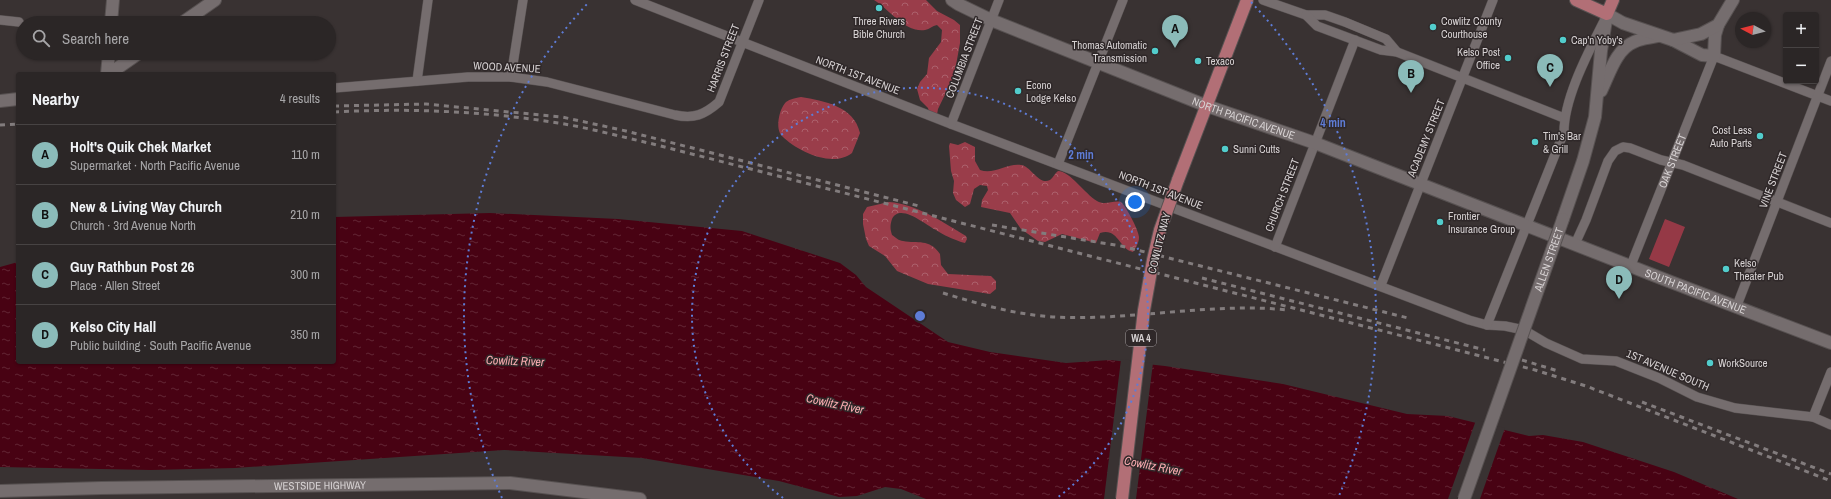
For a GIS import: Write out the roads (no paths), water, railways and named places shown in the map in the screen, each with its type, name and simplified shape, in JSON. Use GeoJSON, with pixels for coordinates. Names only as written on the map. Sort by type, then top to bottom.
{"type":"FeatureCollection","features":[{"type":"Feature","properties":{"kind":"main road"},"geometry":{"type":"LineString","coordinates":[[112,16],[113,0]]}},
{"type":"Feature","properties":{"kind":"main road"},"geometry":{"type":"LineString","coordinates":[[192,16],[215,0]]}},
{"type":"Feature","properties":{"kind":"main road","name":"NORTH PACIFIC AVENUE"},"geometry":{"type":"LineString","coordinates":[[952,0],[991,20],[1207,106],[1316,143],[1421,183],[1560,239]]}},
{"type":"Feature","properties":{"kind":"main road","name":"COWLITZ WAY"},"geometry":{"type":"LineString","coordinates":[[1122,499],[1144,310],[1152,260],[1160,230],[1178,180],[1247,0]]}},
{"type":"Feature","properties":{"kind":"main road"},"geometry":{"type":"LineString","coordinates":[[1576,0],[1623,23],[1673,40],[1702,55],[1714,56],[1715,35],[1718,25],[1725,15],[1732,0]]}},
{"type":"Feature","properties":{"kind":"main road","name":"ALLEN STREET"},"geometry":{"type":"LineString","coordinates":[[1464,499],[1590,139],[1598,97],[1601,51],[1607,14],[1613,0]]}},
{"type":"Feature","properties":{"kind":"main road"},"geometry":{"type":"LineString","coordinates":[[1673,40],[1700,34],[1718,25]]}},
{"type":"Feature","properties":{"kind":"main road"},"geometry":{"type":"LineString","coordinates":[[1598,97],[1618,56],[1626,47],[1634,42],[1660,36]]}},
{"type":"Feature","properties":{"kind":"main road"},"geometry":{"type":"LineString","coordinates":[[108,72],[109,60]]}},
{"type":"Feature","properties":{"kind":"main road"},"geometry":{"type":"LineString","coordinates":[[111,72],[129,60]]}},
{"type":"Feature","properties":{"kind":"main road"},"geometry":{"type":"LineString","coordinates":[[0,101],[16,99]]}},
{"type":"Feature","properties":{"kind":"main road","name":"SOUTH PACIFIC AVENUE"},"geometry":{"type":"LineString","coordinates":[[1560,239],[1631,265],[1736,308],[1831,342]]}},
{"type":"Feature","properties":{"kind":"main road","name":"WESTSIDE HIGHWAY"},"geometry":{"type":"LineString","coordinates":[[0,491],[101,488],[510,483],[640,499]]}},
{"type":"Feature","properties":{"kind":"street"},"geometry":{"type":"LineString","coordinates":[[417,81],[428,0]]}},
{"type":"Feature","properties":{"kind":"street"},"geometry":{"type":"LineString","coordinates":[[511,77],[523,0]]}},
{"type":"Feature","properties":{"kind":"street","name":"NORTH 1ST AVENUE"},"geometry":{"type":"LineString","coordinates":[[635,0],[741,43],[951,124],[1275,247],[1380,285],[1469,320],[1487,325],[1505,326],[1524,330]]}},
{"type":"Feature","properties":{"kind":"street","name":"HARRIS STREET"},"geometry":{"type":"LineString","coordinates":[[675,115],[687,118],[699,116],[709,111],[719,102],[759,0]]}},
{"type":"Feature","properties":{"kind":"street","name":"COLUMBIA STREET"},"geometry":{"type":"LineString","coordinates":[[951,124],[999,0]]}},
{"type":"Feature","properties":{"kind":"street"},"geometry":{"type":"LineString","coordinates":[[1058,164],[1122,0]]}},
{"type":"Feature","properties":{"kind":"street"},"geometry":{"type":"LineString","coordinates":[[1263,0],[1306,16],[1326,16],[1345,22],[1386,39],[1397,52]]}},
{"type":"Feature","properties":{"kind":"street","name":"ACADEMY STREET"},"geometry":{"type":"LineString","coordinates":[[1380,285],[1463,79],[1493,0]]}},
{"type":"Feature","properties":{"kind":"street","name":"ALLEN STREET"},"geometry":{"type":"LineString","coordinates":[[1487,325],[1564,132],[1564,118],[1587,56],[1607,14]]}},
{"type":"Feature","properties":{"kind":"street"},"geometry":{"type":"LineString","coordinates":[[1306,16],[1317,26],[1381,50],[1397,52],[1564,118]]}},
{"type":"Feature","properties":{"kind":"street"},"geometry":{"type":"LineString","coordinates":[[0,20],[16,22]]}},
{"type":"Feature","properties":{"kind":"street","name":"CHURCH STREET"},"geometry":{"type":"LineString","coordinates":[[1275,247],[1355,40]]}},
{"type":"Feature","properties":{"kind":"street"},"geometry":{"type":"LineString","coordinates":[[1714,56],[1831,101]]}},
{"type":"Feature","properties":{"kind":"street","name":"OAK STREET"},"geometry":{"type":"LineString","coordinates":[[1631,265],[1714,56]]}},
{"type":"Feature","properties":{"kind":"street","name":"VINE STREET"},"geometry":{"type":"LineString","coordinates":[[1736,308],[1831,61]]}},
{"type":"Feature","properties":{"kind":"street","name":"WOOD AVENUE"},"geometry":{"type":"LineString","coordinates":[[336,88],[468,77],[511,77],[547,82],[675,115]]}},
{"type":"Feature","properties":{"kind":"street"},"geometry":{"type":"LineString","coordinates":[[1575,244],[1586,220],[1608,161],[1612,154],[1619,148],[1630,148],[1671,162],[1831,223]]}},
{"type":"Feature","properties":{"kind":"street","name":"1ST AVENUE SOUTH"},"geometry":{"type":"LineString","coordinates":[[1524,330],[1546,343],[1582,359],[1616,361],[1659,378],[1697,397],[1735,408],[1812,418],[1831,425]]}},
{"type":"Feature","properties":{"kind":"street"},"geometry":{"type":"LineString","coordinates":[[1812,418],[1831,372]]}},
{"type":"Feature","properties":{"kind":"water","name":"Cowlitz River"},"geometry":{"type":"Polygon","coordinates":[[[490,213],[618,219],[742,231],[840,263],[856,275],[866,287],[948,342],[990,352],[1066,363],[1110,360],[1165,366],[1283,384],[1407,414],[1448,416],[1529,436],[1543,435],[1583,442],[1674,472],[1738,499],[926,499],[901,489],[885,487],[857,496],[839,497],[779,481],[642,458],[504,450],[235,468],[151,470],[0,467],[0,267],[16,263],[16,364],[336,364],[336,217],[490,213]]]}},
{"type":"Feature","properties":{"kind":"railway"},"geometry":{"type":"LineString","coordinates":[[336,106],[426,104],[562,117],[626,131],[919,206]]}},
{"type":"Feature","properties":{"kind":"railway"},"geometry":{"type":"LineString","coordinates":[[336,112],[390,110],[474,113],[570,125],[653,144],[1535,370],[1586,386],[1831,481]]}},
{"type":"Feature","properties":{"kind":"railway"},"geometry":{"type":"LineString","coordinates":[[0,125],[16,124]]}},
{"type":"Feature","properties":{"kind":"railway"},"geometry":{"type":"LineString","coordinates":[[992,225],[1121,246],[1408,318]]}},
{"type":"Feature","properties":{"kind":"railway"},"geometry":{"type":"LineString","coordinates":[[1202,278],[1485,350]]}},
{"type":"Feature","properties":{"kind":"railway"},"geometry":{"type":"LineString","coordinates":[[943,293],[984,305],[1026,314],[1055,317],[1084,318],[1230,308],[1288,310]]}},
{"type":"Feature","properties":{"kind":"railway"},"geometry":{"type":"LineString","coordinates":[[1522,360],[1558,371]]}},
{"type":"Feature","properties":{"kind":"railway"},"geometry":{"type":"LineString","coordinates":[[1642,402],[1831,474]]}},
{"type":"Feature","properties":{"kind":"place","name":"Three Rivers Bible Church"},"geometry":{"type":"Point","coordinates":[879,8]}},
{"type":"Feature","properties":{"kind":"place","name":"Cowlitz County Courthouse"},"geometry":{"type":"Point","coordinates":[1433,27]}},
{"type":"Feature","properties":{"kind":"place","name":"Cap'n Yoby's"},"geometry":{"type":"Point","coordinates":[1563,40]}},
{"type":"Feature","properties":{"kind":"place","name":"Holt's Quik Chek Market"},"geometry":{"type":"Point","coordinates":[1175,48]}},
{"type":"Feature","properties":{"kind":"place","name":"Thomas Automatic Transmission"},"geometry":{"type":"Point","coordinates":[1155,51]}},
{"type":"Feature","properties":{"kind":"place","name":"Kelso Post Office"},"geometry":{"type":"Point","coordinates":[1508,58]}},
{"type":"Feature","properties":{"kind":"place","name":"Texaco"},"geometry":{"type":"Point","coordinates":[1198,61]}},
{"type":"Feature","properties":{"kind":"place","name":"Guy Rathbun Post 26"},"geometry":{"type":"Point","coordinates":[1550,87]}},
{"type":"Feature","properties":{"kind":"place","name":"Econo Lodge Kelso"},"geometry":{"type":"Point","coordinates":[1018,91]}},
{"type":"Feature","properties":{"kind":"place","name":"New & Living Way Church"},"geometry":{"type":"Point","coordinates":[1411,93]}},
{"type":"Feature","properties":{"kind":"place","name":"Cost Less Auto Parts"},"geometry":{"type":"Point","coordinates":[1760,136]}},
{"type":"Feature","properties":{"kind":"place","name":"Tim's Bar & Grill"},"geometry":{"type":"Point","coordinates":[1535,142]}},
{"type":"Feature","properties":{"kind":"place","name":"Sunni Cutts"},"geometry":{"type":"Point","coordinates":[1225,149]}},
{"type":"Feature","properties":{"kind":"place","name":"Frontier Insurance Group"},"geometry":{"type":"Point","coordinates":[1440,222]}},
{"type":"Feature","properties":{"kind":"place","name":"Kelso Theater Pub"},"geometry":{"type":"Point","coordinates":[1726,269]}},
{"type":"Feature","properties":{"kind":"place","name":"Kelso City Hall"},"geometry":{"type":"Point","coordinates":[1619,299]}},
{"type":"Feature","properties":{"kind":"place","name":"WorkSource"},"geometry":{"type":"Point","coordinates":[1710,363]}}]}
